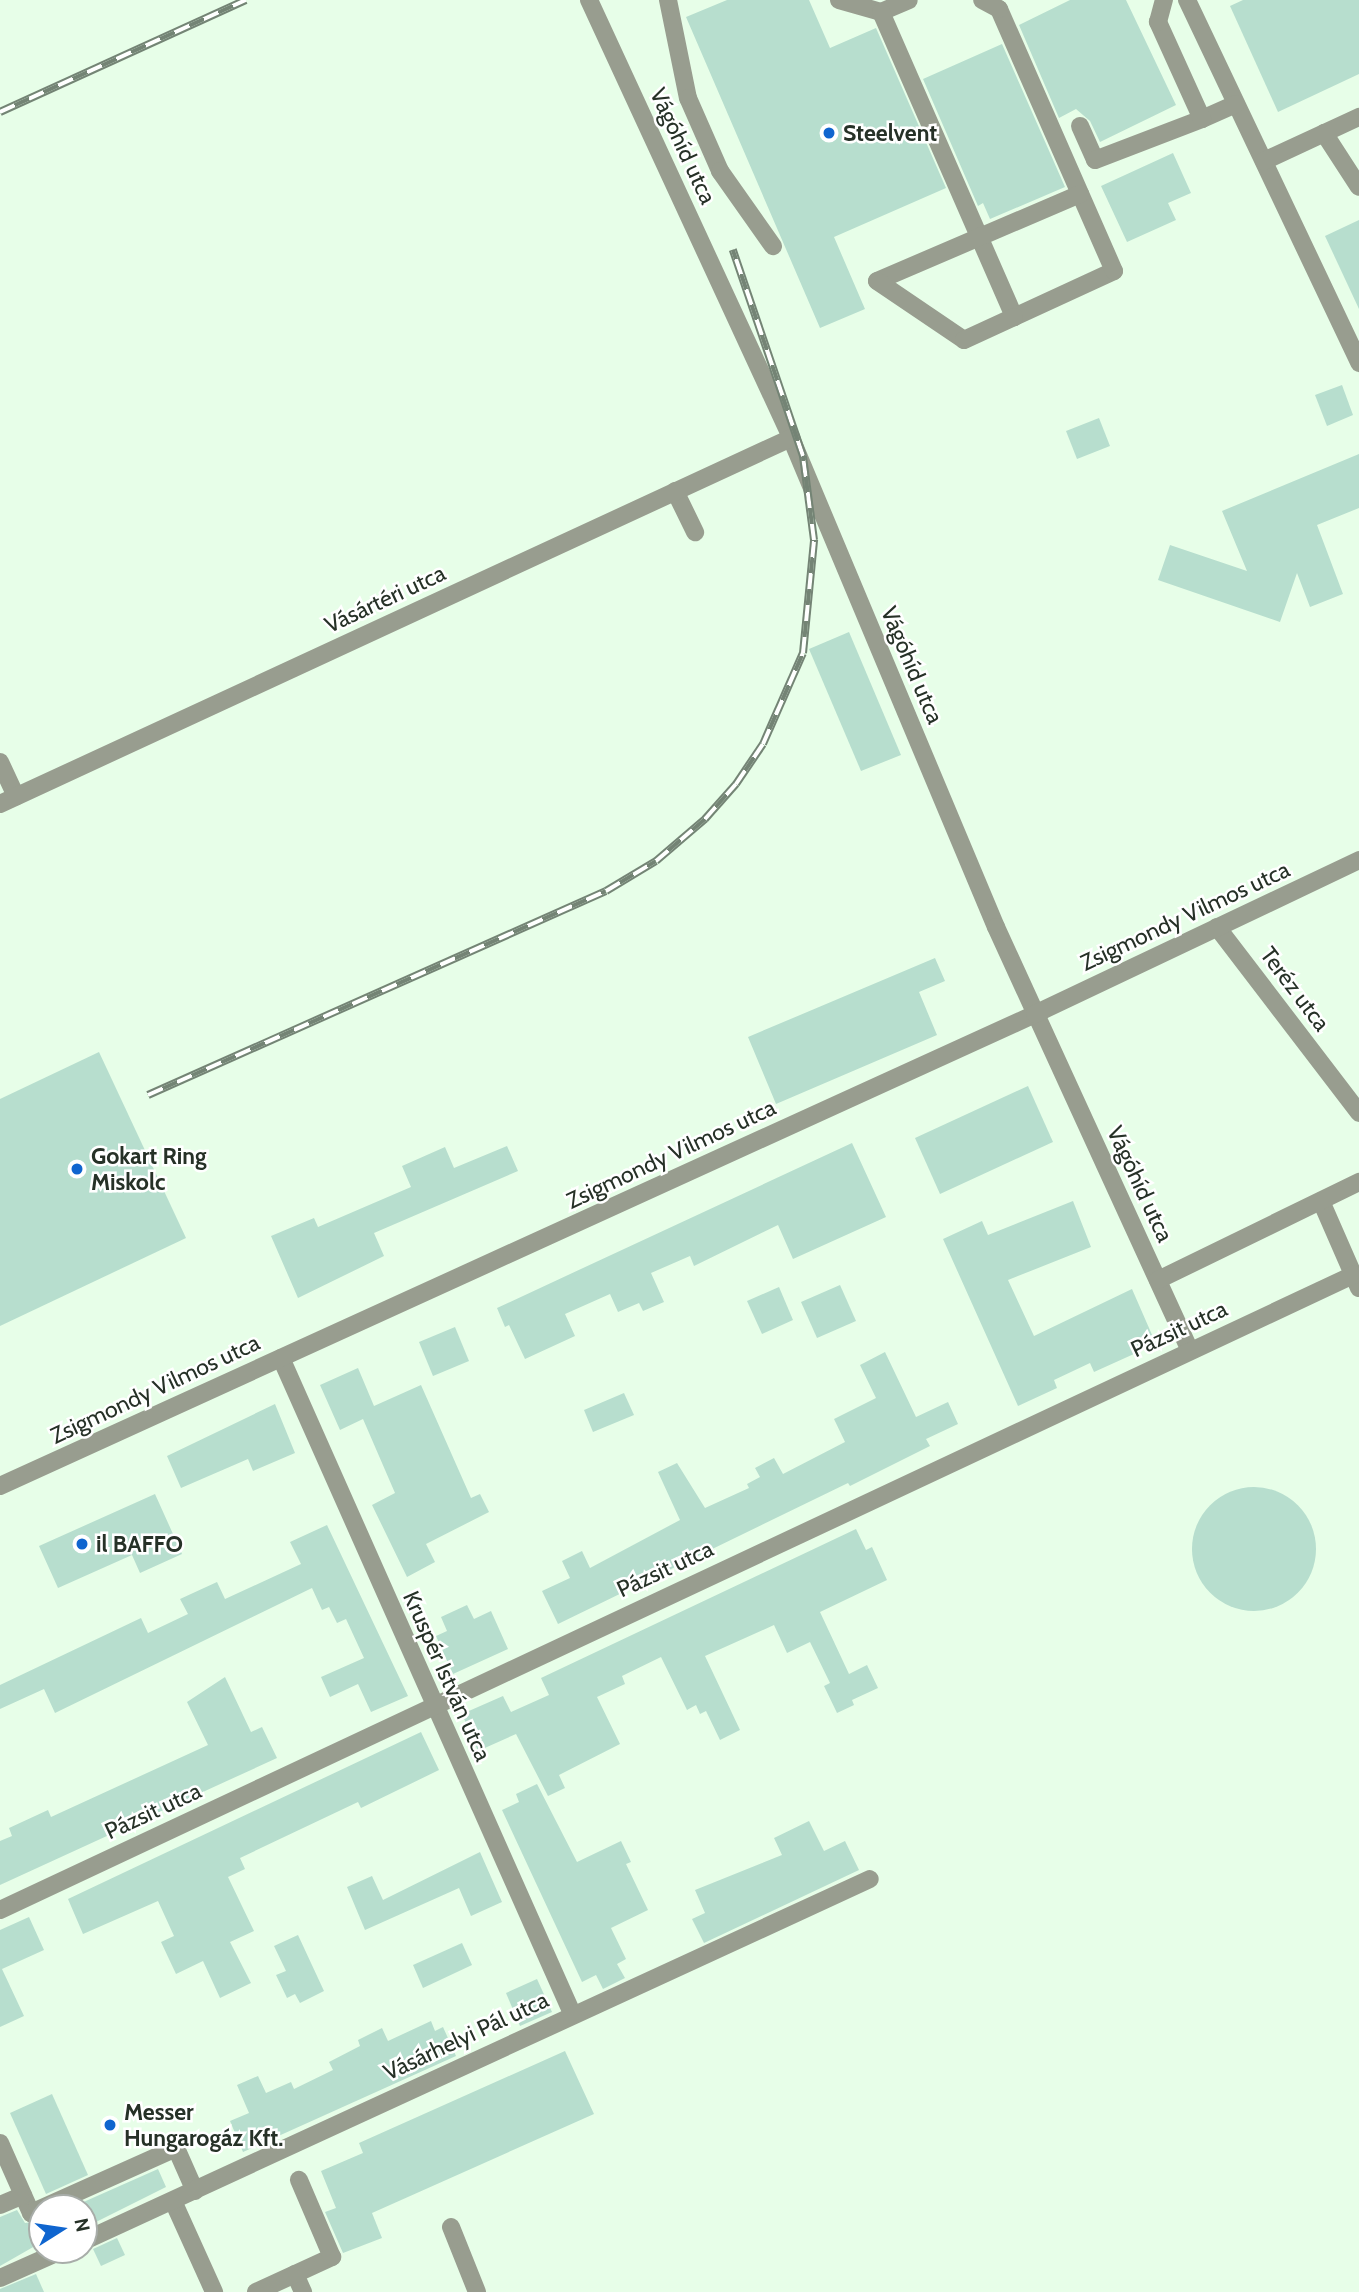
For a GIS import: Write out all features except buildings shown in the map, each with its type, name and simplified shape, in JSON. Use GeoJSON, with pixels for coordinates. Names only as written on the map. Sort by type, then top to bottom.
{"type":"FeatureCollection","features":[{"type":"Feature","properties":{"kind":"street","name":"Vágóhíd utca"},"geometry":{"type":"LineString","coordinates":[[590,0],[791,438],[1035,1014],[1190,1350]]}},
{"type":"Feature","properties":{"kind":"street"},"geometry":{"type":"LineString","coordinates":[[667,0],[688,98],[720,171],[773,246]]}},
{"type":"Feature","properties":{"kind":"street"},"geometry":{"type":"LineString","coordinates":[[839,0],[881,12],[909,0]]}},
{"type":"Feature","properties":{"kind":"street"},"geometry":{"type":"LineString","coordinates":[[982,0],[999,9],[1114,271],[964,340],[877,281],[1080,194]]}},
{"type":"Feature","properties":{"kind":"street"},"geometry":{"type":"LineString","coordinates":[[1164,0],[1157,22],[1202,119]]}},
{"type":"Feature","properties":{"kind":"street"},"geometry":{"type":"LineString","coordinates":[[1187,0],[1359,363]]}},
{"type":"Feature","properties":{"kind":"street"},"geometry":{"type":"LineString","coordinates":[[881,12],[1014,317]]}},
{"type":"Feature","properties":{"kind":"street"},"geometry":{"type":"LineString","coordinates":[[1080,126],[1095,160],[1236,104]]}},
{"type":"Feature","properties":{"kind":"street"},"geometry":{"type":"LineString","coordinates":[[1264,161],[1359,117]]}},
{"type":"Feature","properties":{"kind":"street"},"geometry":{"type":"LineString","coordinates":[[1324,134],[1359,187]]}},
{"type":"Feature","properties":{"kind":"street","name":"Vásártéri utca"},"geometry":{"type":"LineString","coordinates":[[8,800],[791,438]]}},
{"type":"Feature","properties":{"kind":"street"},"geometry":{"type":"LineString","coordinates":[[675,491],[695,532]]}},
{"type":"Feature","properties":{"kind":"street"},"geometry":{"type":"LineString","coordinates":[[0,762],[8,800]]}},
{"type":"Feature","properties":{"kind":"street","name":"Zsigmondy Vilmos utca"},"geometry":{"type":"LineString","coordinates":[[0,1486],[1035,1014],[1359,860]]}},
{"type":"Feature","properties":{"kind":"street","name":"Teréz utca"},"geometry":{"type":"LineString","coordinates":[[1217,927],[1359,1113]]}},
{"type":"Feature","properties":{"kind":"street"},"geometry":{"type":"LineString","coordinates":[[1158,1280],[1359,1182]]}},
{"type":"Feature","properties":{"kind":"street"},"geometry":{"type":"LineString","coordinates":[[1321,1201],[1356,1282]]}},
{"type":"Feature","properties":{"kind":"street","name":"Pázsit utca"},"geometry":{"type":"LineString","coordinates":[[0,1910],[1190,1350],[1356,1282]]}},
{"type":"Feature","properties":{"kind":"street","name":"Kruspér István utca"},"geometry":{"type":"LineString","coordinates":[[281,1358],[433,1706],[572,2012]]}},
{"type":"Feature","properties":{"kind":"street","name":"Vásárhelyi Pál utca"},"geometry":{"type":"LineString","coordinates":[[98,2235],[572,2012],[870,1879]]}},
{"type":"Feature","properties":{"kind":"street"},"geometry":{"type":"LineString","coordinates":[[0,2143],[31,2213],[176,2148],[195,2191]]}},
{"type":"Feature","properties":{"kind":"street"},"geometry":{"type":"LineString","coordinates":[[256,2292],[332,2257],[299,2180]]}},
{"type":"Feature","properties":{"kind":"street"},"geometry":{"type":"LineString","coordinates":[[0,2205],[23,2195]]}},
{"type":"Feature","properties":{"kind":"street"},"geometry":{"type":"LineString","coordinates":[[173,2201],[214,2292]]}},
{"type":"Feature","properties":{"kind":"street"},"geometry":{"type":"LineString","coordinates":[[450,2227],[477,2292]]}},
{"type":"Feature","properties":{"kind":"street"},"geometry":{"type":"LineString","coordinates":[[0,2278],[32,2264]]}},
{"type":"Feature","properties":{"kind":"street"},"geometry":{"type":"LineString","coordinates":[[296,2274],[303,2292]]}},
{"type":"Feature","properties":{"kind":"railway"},"geometry":{"type":"LineString","coordinates":[[0,112],[246,0]]}},
{"type":"Feature","properties":{"kind":"railway"},"geometry":{"type":"LineString","coordinates":[[148,1095],[606,891],[656,861],[705,819],[736,784],[763,744],[803,653],[814,540],[803,456],[733,250]]}},
{"type":"Feature","properties":{"kind":"place","name":"Steelvent"},"geometry":{"type":"Point","coordinates":[829,133]}},
{"type":"Feature","properties":{"kind":"place","name":"Gokart Ring Miskolc"},"geometry":{"type":"Point","coordinates":[77,1169]}},
{"type":"Feature","properties":{"kind":"place","name":"il BAFFO"},"geometry":{"type":"Point","coordinates":[82,1544]}},
{"type":"Feature","properties":{"kind":"place","name":"Messer Hungarogáz Kft."},"geometry":{"type":"Point","coordinates":[110,2125]}}]}
